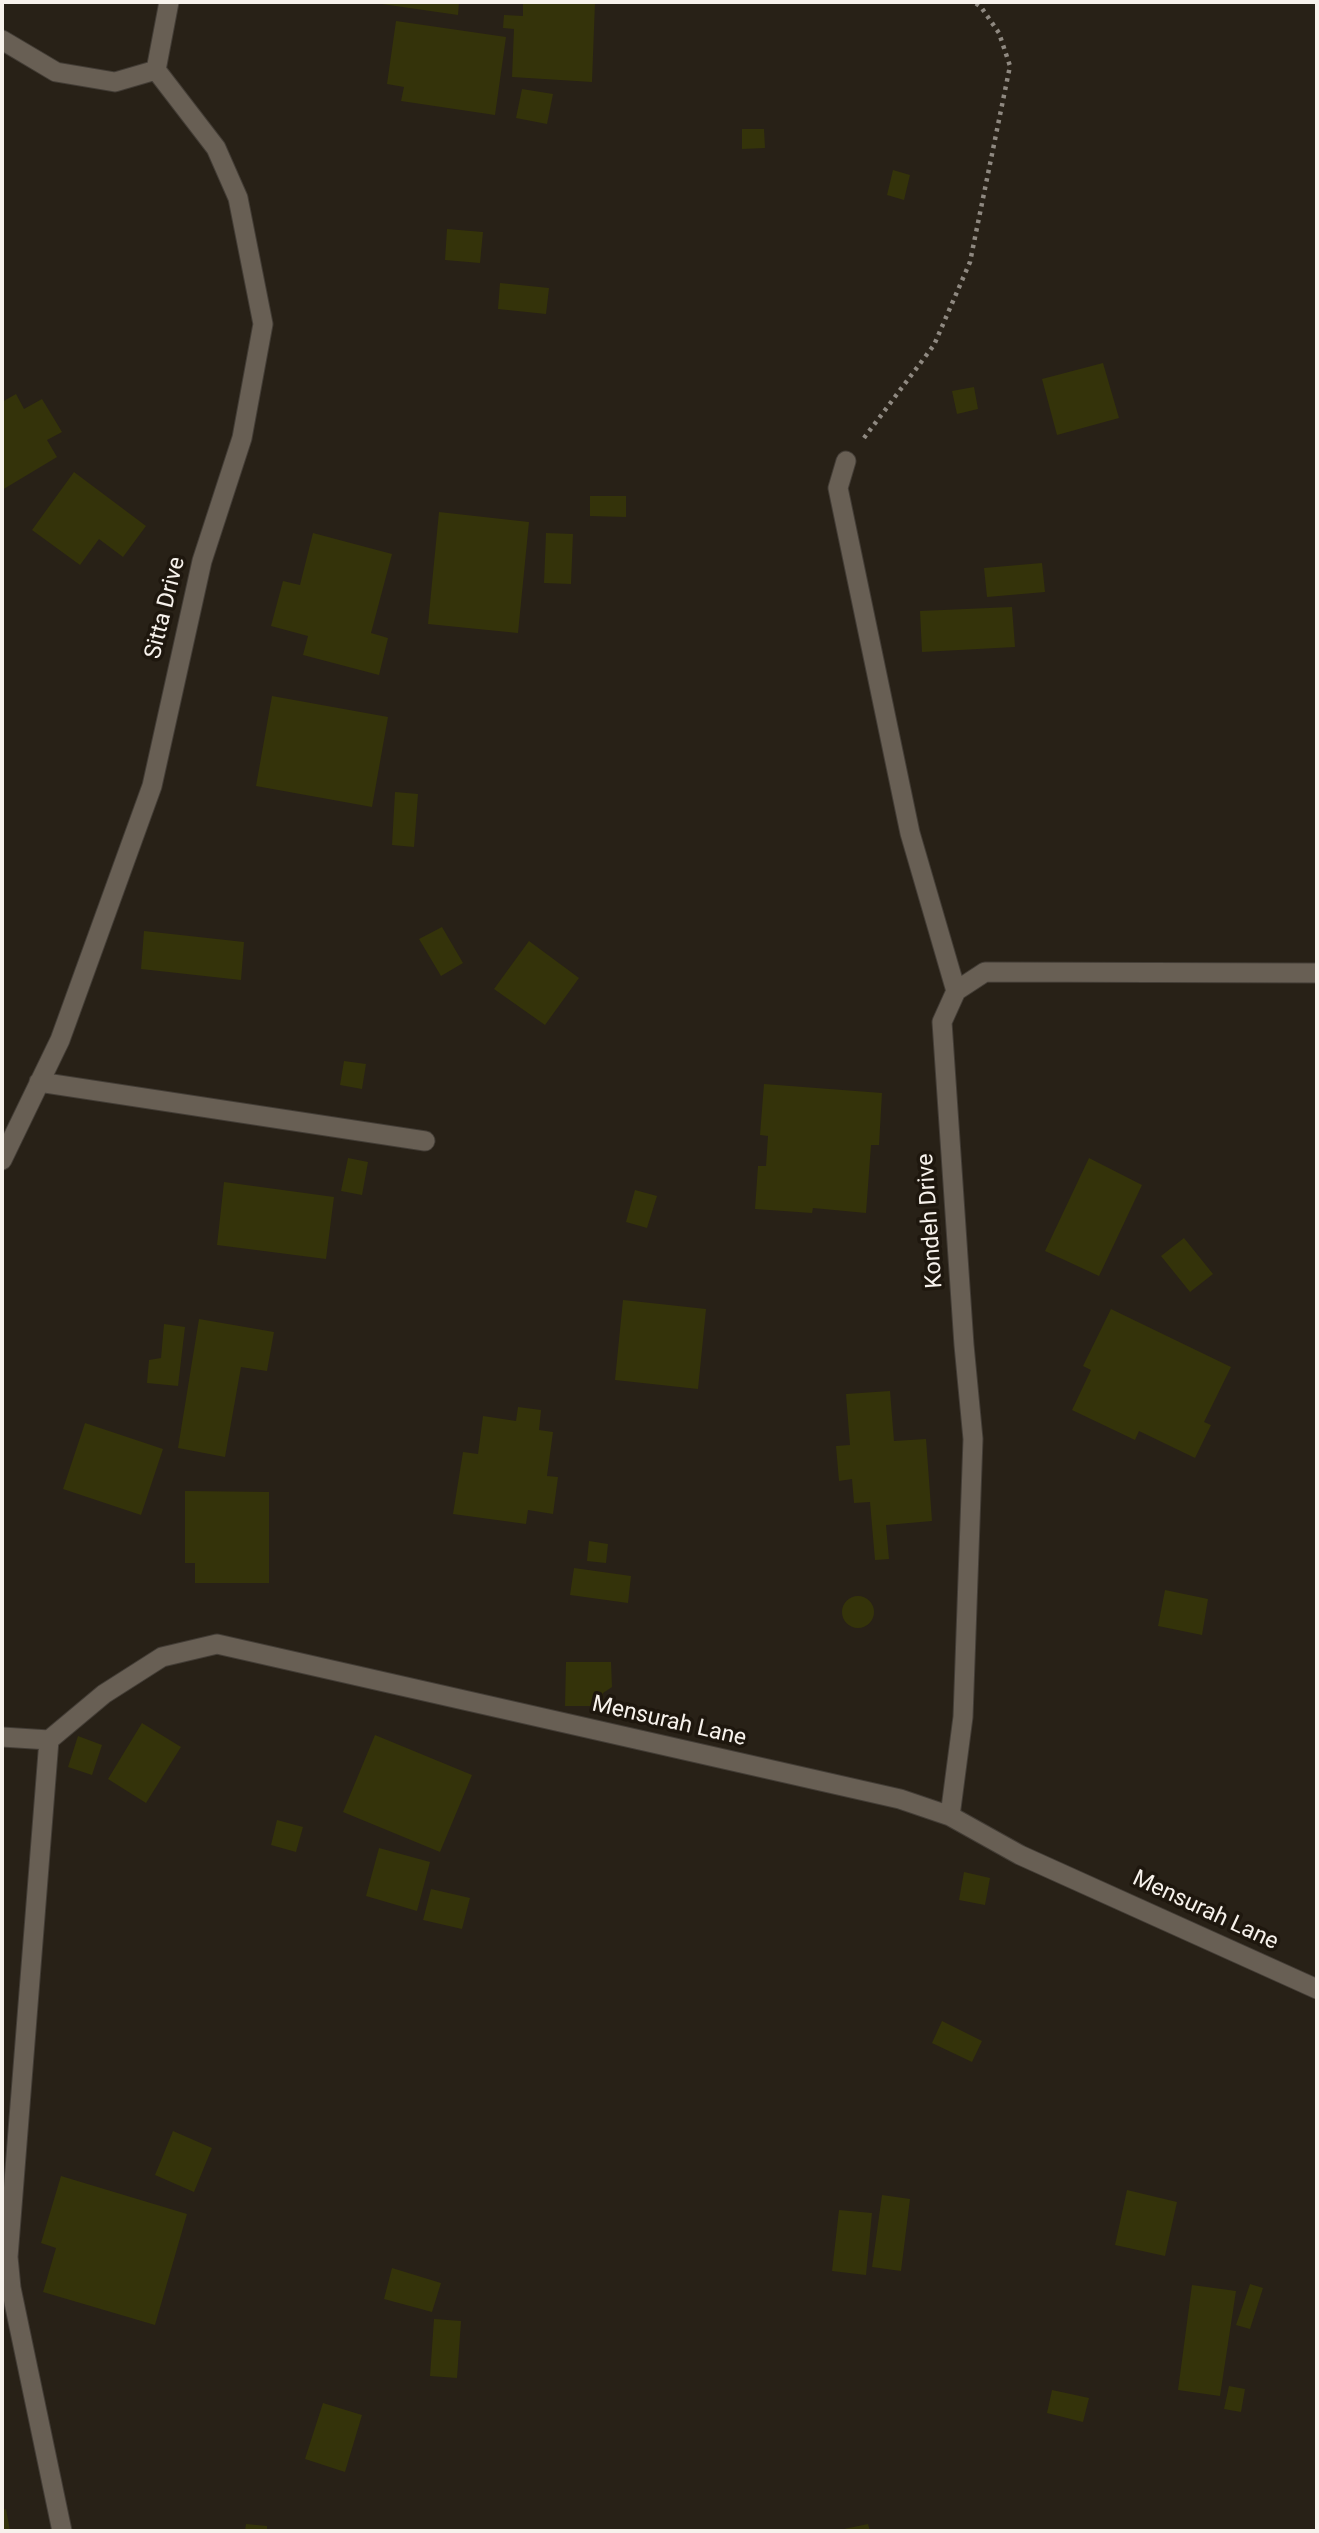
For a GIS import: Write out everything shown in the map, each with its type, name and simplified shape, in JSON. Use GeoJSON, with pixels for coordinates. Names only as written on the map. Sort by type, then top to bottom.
{"type":"FeatureCollection","features":[{"type":"Feature","properties":{"kind":"street"},"geometry":{"type":"LineString","coordinates":[[2,40],[56,72],[115,82],[156,70],[169,2]]}},
{"type":"Feature","properties":{"kind":"street","name":"Sitta Drive"},"geometry":{"type":"LineString","coordinates":[[2,1160],[60,1040],[152,786],[202,561],[242,438],[263,324],[238,198],[216,148],[156,70]]}},
{"type":"Feature","properties":{"kind":"street"},"geometry":{"type":"LineString","coordinates":[[846,461],[838,488],[910,833],[956,991],[985,972],[1317,972]]}},
{"type":"Feature","properties":{"kind":"street","name":"Kondeh Drive"},"geometry":{"type":"LineString","coordinates":[[950,1816],[963,1717],[973,1439],[942,1022],[956,991]]}},
{"type":"Feature","properties":{"kind":"street"},"geometry":{"type":"LineString","coordinates":[[39,1082],[425,1141]]}},
{"type":"Feature","properties":{"kind":"street","name":"Mensurah Lane"},"geometry":{"type":"LineString","coordinates":[[49,1740],[104,1694],[162,1657],[216,1644],[900,1799],[950,1816],[1020,1855],[1317,1989]]}},
{"type":"Feature","properties":{"kind":"street"},"geometry":{"type":"LineString","coordinates":[[2,1737],[49,1740],[8,2257],[11,2288],[62,2531]]}},
{"type":"Feature","properties":{"kind":"path"},"geometry":{"type":"LineString","coordinates":[[846,461],[934,345],[970,262],[1010,65],[999,33],[981,7],[974,2]]}},
{"type":"Feature","properties":{"kind":"building"},"geometry":{"type":"Polygon","coordinates":[[[368,2],[459,2],[458,15],[368,2]]]}},
{"type":"Feature","properties":{"kind":"building"},"geometry":{"type":"Polygon","coordinates":[[[523,2],[595,2],[592,82],[512,77],[514,29],[503,28],[504,15],[523,16],[523,2]]]}},
{"type":"Feature","properties":{"kind":"building"},"geometry":{"type":"Polygon","coordinates":[[[396,21],[506,37],[495,115],[401,101],[404,87],[387,84],[396,21]]]}},
{"type":"Feature","properties":{"kind":"building"},"geometry":{"type":"Polygon","coordinates":[[[522,89],[553,94],[547,124],[516,118],[522,89]]]}},
{"type":"Feature","properties":{"kind":"building"},"geometry":{"type":"Polygon","coordinates":[[[742,129],[764,129],[765,148],[742,149],[742,129]]]}},
{"type":"Feature","properties":{"kind":"building"},"geometry":{"type":"Polygon","coordinates":[[[893,170],[910,175],[904,200],[887,195],[893,170]]]}},
{"type":"Feature","properties":{"kind":"building"},"geometry":{"type":"Polygon","coordinates":[[[447,229],[483,232],[480,263],[445,260],[447,229]]]}},
{"type":"Feature","properties":{"kind":"building"},"geometry":{"type":"Polygon","coordinates":[[[500,283],[549,288],[546,314],[498,309],[500,283]]]}},
{"type":"Feature","properties":{"kind":"building"},"geometry":{"type":"Polygon","coordinates":[[[1103,363],[1119,418],[1057,435],[1042,379],[1103,363]]]}},
{"type":"Feature","properties":{"kind":"building"},"geometry":{"type":"Polygon","coordinates":[[[974,387],[978,409],[957,414],[952,391],[974,387]]]}},
{"type":"Feature","properties":{"kind":"building"},"geometry":{"type":"Polygon","coordinates":[[[16,394],[24,409],[42,399],[62,432],[47,440],[57,457],[2,490],[2,402],[16,394]]]}},
{"type":"Feature","properties":{"kind":"building"},"geometry":{"type":"Polygon","coordinates":[[[74,472],[146,526],[123,557],[99,539],[80,565],[32,530],[74,472]]]}},
{"type":"Feature","properties":{"kind":"building"},"geometry":{"type":"Polygon","coordinates":[[[590,496],[626,496],[626,517],[590,516],[590,496]]]}},
{"type":"Feature","properties":{"kind":"building"},"geometry":{"type":"Polygon","coordinates":[[[439,512],[529,522],[518,633],[428,624],[439,512]]]}},
{"type":"Feature","properties":{"kind":"building"},"geometry":{"type":"Polygon","coordinates":[[[313,533],[392,554],[371,633],[388,638],[379,675],[303,655],[308,636],[271,626],[283,581],[300,585],[313,533]]]}},
{"type":"Feature","properties":{"kind":"building"},"geometry":{"type":"Polygon","coordinates":[[[546,533],[573,534],[571,584],[544,583],[546,533]]]}},
{"type":"Feature","properties":{"kind":"building"},"geometry":{"type":"Polygon","coordinates":[[[1042,563],[1045,592],[987,597],[984,568],[1042,563]]]}},
{"type":"Feature","properties":{"kind":"building"},"geometry":{"type":"Polygon","coordinates":[[[1012,607],[1015,647],[922,652],[920,611],[1012,607]]]}},
{"type":"Feature","properties":{"kind":"building"},"geometry":{"type":"Polygon","coordinates":[[[272,696],[388,717],[372,807],[256,786],[272,696]]]}},
{"type":"Feature","properties":{"kind":"building"},"geometry":{"type":"Polygon","coordinates":[[[395,792],[418,794],[414,847],[392,845],[395,792]]]}},
{"type":"Feature","properties":{"kind":"building"},"geometry":{"type":"Polygon","coordinates":[[[442,927],[463,963],[441,976],[419,939],[442,927]]]}},
{"type":"Feature","properties":{"kind":"building"},"geometry":{"type":"Polygon","coordinates":[[[144,931],[244,942],[241,980],[141,969],[144,931]]]}},
{"type":"Feature","properties":{"kind":"building"},"geometry":{"type":"Polygon","coordinates":[[[529,941],[579,978],[545,1025],[494,989],[529,941]]]}},
{"type":"Feature","properties":{"kind":"building"},"geometry":{"type":"Polygon","coordinates":[[[344,1061],[366,1064],[362,1089],[340,1085],[344,1061]]]}},
{"type":"Feature","properties":{"kind":"building"},"geometry":{"type":"Polygon","coordinates":[[[764,1084],[882,1093],[879,1145],[871,1145],[866,1213],[813,1208],[812,1213],[755,1209],[758,1166],[766,1166],[768,1136],[760,1135],[764,1084]]]}},
{"type":"Feature","properties":{"kind":"building"},"geometry":{"type":"Polygon","coordinates":[[[348,1158],[368,1162],[362,1195],[341,1191],[348,1158]]]}},
{"type":"Feature","properties":{"kind":"building"},"geometry":{"type":"Polygon","coordinates":[[[1089,1158],[1142,1185],[1099,1276],[1045,1251],[1089,1158]]]}},
{"type":"Feature","properties":{"kind":"building"},"geometry":{"type":"Polygon","coordinates":[[[224,1182],[334,1197],[326,1259],[217,1245],[224,1182]]]}},
{"type":"Feature","properties":{"kind":"building"},"geometry":{"type":"Polygon","coordinates":[[[635,1190],[657,1196],[647,1228],[626,1222],[635,1190]]]}},
{"type":"Feature","properties":{"kind":"building"},"geometry":{"type":"Polygon","coordinates":[[[1184,1238],[1213,1274],[1190,1292],[1161,1256],[1184,1238]]]}},
{"type":"Feature","properties":{"kind":"building"},"geometry":{"type":"Polygon","coordinates":[[[623,1300],[706,1309],[698,1389],[615,1380],[623,1300]]]}},
{"type":"Feature","properties":{"kind":"building"},"geometry":{"type":"Polygon","coordinates":[[[1111,1309],[1231,1367],[1204,1422],[1211,1425],[1195,1458],[1139,1431],[1135,1440],[1072,1410],[1091,1370],[1083,1366],[1111,1309]]]}},
{"type":"Feature","properties":{"kind":"building"},"geometry":{"type":"Polygon","coordinates":[[[199,1319],[274,1332],[267,1371],[241,1367],[225,1457],[178,1448],[199,1319]]]}},
{"type":"Feature","properties":{"kind":"building"},"geometry":{"type":"Polygon","coordinates":[[[164,1324],[185,1327],[178,1386],[147,1383],[149,1360],[161,1358],[164,1324]]]}},
{"type":"Feature","properties":{"kind":"building"},"geometry":{"type":"Polygon","coordinates":[[[890,1391],[894,1441],[926,1439],[932,1521],[886,1525],[889,1559],[875,1560],[870,1502],[854,1503],[852,1479],[839,1481],[836,1446],[850,1445],[846,1394],[890,1391]]]}},
{"type":"Feature","properties":{"kind":"building"},"geometry":{"type":"Polygon","coordinates":[[[518,1407],[541,1410],[539,1430],[553,1432],[547,1476],[558,1477],[553,1514],[528,1510],[526,1524],[453,1514],[463,1452],[478,1454],[483,1416],[516,1421],[518,1407]]]}},
{"type":"Feature","properties":{"kind":"building"},"geometry":{"type":"Polygon","coordinates":[[[85,1423],[163,1449],[141,1515],[63,1489],[85,1423]]]}},
{"type":"Feature","properties":{"kind":"building"},"geometry":{"type":"Polygon","coordinates":[[[185,1491],[269,1492],[269,1583],[195,1583],[195,1563],[185,1563],[185,1491]]]}},
{"type":"Feature","properties":{"kind":"building"},"geometry":{"type":"Polygon","coordinates":[[[589,1541],[608,1544],[606,1563],[587,1561],[589,1541]]]}},
{"type":"Feature","properties":{"kind":"building"},"geometry":{"type":"Polygon","coordinates":[[[574,1568],[631,1576],[628,1603],[570,1595],[574,1568]]]}},
{"type":"Feature","properties":{"kind":"building"},"geometry":{"type":"Polygon","coordinates":[[[1165,1590],[1208,1599],[1202,1635],[1158,1626],[1165,1590]]]}},
{"type":"Feature","properties":{"kind":"building"},"geometry":{"type":"Polygon","coordinates":[[[858,1596],[869,1601],[874,1612],[869,1623],[858,1628],[847,1623],[842,1612],[847,1601],[858,1596]]]}},
{"type":"Feature","properties":{"kind":"building"},"geometry":{"type":"Polygon","coordinates":[[[566,1662],[611,1662],[612,1687],[603,1693],[604,1706],[565,1706],[566,1662]]]}},
{"type":"Feature","properties":{"kind":"building"},"geometry":{"type":"Polygon","coordinates":[[[142,1723],[181,1747],[146,1803],[108,1779],[142,1723]]]}},
{"type":"Feature","properties":{"kind":"building"},"geometry":{"type":"Polygon","coordinates":[[[375,1735],[472,1775],[440,1852],[343,1812],[375,1735]]]}},
{"type":"Feature","properties":{"kind":"building"},"geometry":{"type":"Polygon","coordinates":[[[78,1736],[102,1745],[92,1775],[68,1767],[78,1736]]]}},
{"type":"Feature","properties":{"kind":"building"},"geometry":{"type":"Polygon","coordinates":[[[277,1820],[303,1827],[296,1852],[271,1845],[277,1820]]]}},
{"type":"Feature","properties":{"kind":"building"},"geometry":{"type":"Polygon","coordinates":[[[379,1848],[430,1862],[417,1911],[366,1896],[379,1848]]]}},
{"type":"Feature","properties":{"kind":"building"},"geometry":{"type":"Polygon","coordinates":[[[964,1872],[990,1878],[985,1905],[959,1900],[964,1872]]]}},
{"type":"Feature","properties":{"kind":"building"},"geometry":{"type":"Polygon","coordinates":[[[431,1889],[470,1898],[462,1929],[423,1920],[431,1889]]]}},
{"type":"Feature","properties":{"kind":"building"},"geometry":{"type":"Polygon","coordinates":[[[942,2021],[982,2041],[972,2062],[932,2043],[942,2021]]]}},
{"type":"Feature","properties":{"kind":"building"},"geometry":{"type":"Polygon","coordinates":[[[173,2131],[212,2148],[194,2192],[155,2175],[173,2131]]]}},
{"type":"Feature","properties":{"kind":"building"},"geometry":{"type":"Polygon","coordinates":[[[61,2176],[187,2214],[155,2325],[43,2292],[56,2248],[41,2243],[61,2176]]]}},
{"type":"Feature","properties":{"kind":"building"},"geometry":{"type":"Polygon","coordinates":[[[1127,2190],[1177,2202],[1165,2256],[1115,2245],[1127,2190]]]}},
{"type":"Feature","properties":{"kind":"building"},"geometry":{"type":"Polygon","coordinates":[[[882,2195],[910,2199],[901,2271],[872,2267],[882,2195]]]}},
{"type":"Feature","properties":{"kind":"building"},"geometry":{"type":"Polygon","coordinates":[[[839,2210],[872,2213],[866,2275],[832,2271],[839,2210]]]}},
{"type":"Feature","properties":{"kind":"building"},"geometry":{"type":"Polygon","coordinates":[[[392,2268],[441,2283],[432,2312],[384,2299],[392,2268]]]}},
{"type":"Feature","properties":{"kind":"building"},"geometry":{"type":"Polygon","coordinates":[[[1250,2284],[1263,2288],[1250,2329],[1236,2325],[1250,2284]]]}},
{"type":"Feature","properties":{"kind":"building"},"geometry":{"type":"Polygon","coordinates":[[[1192,2285],[1236,2291],[1220,2396],[1178,2390],[1192,2285]]]}},
{"type":"Feature","properties":{"kind":"building"},"geometry":{"type":"Polygon","coordinates":[[[434,2319],[461,2321],[457,2378],[430,2376],[434,2319]]]}},
{"type":"Feature","properties":{"kind":"building"},"geometry":{"type":"Polygon","coordinates":[[[1229,2386],[1245,2389],[1241,2412],[1224,2409],[1229,2386]]]}},
{"type":"Feature","properties":{"kind":"building"},"geometry":{"type":"Polygon","coordinates":[[[1052,2390],[1089,2398],[1083,2422],[1047,2413],[1052,2390]]]}},
{"type":"Feature","properties":{"kind":"building"},"geometry":{"type":"Polygon","coordinates":[[[323,2403],[362,2415],[345,2472],[305,2459],[323,2403]]]}},
{"type":"Feature","properties":{"kind":"building"},"geometry":{"type":"Polygon","coordinates":[[[6,2509],[10,2531],[2,2531],[2,2510],[6,2509]]]}},
{"type":"Feature","properties":{"kind":"building"},"geometry":{"type":"Polygon","coordinates":[[[246,2524],[267,2526],[267,2531],[245,2531],[246,2524]]]}},
{"type":"Feature","properties":{"kind":"building"},"geometry":{"type":"Polygon","coordinates":[[[868,2524],[870,2531],[844,2529],[868,2524]]]}}]}
